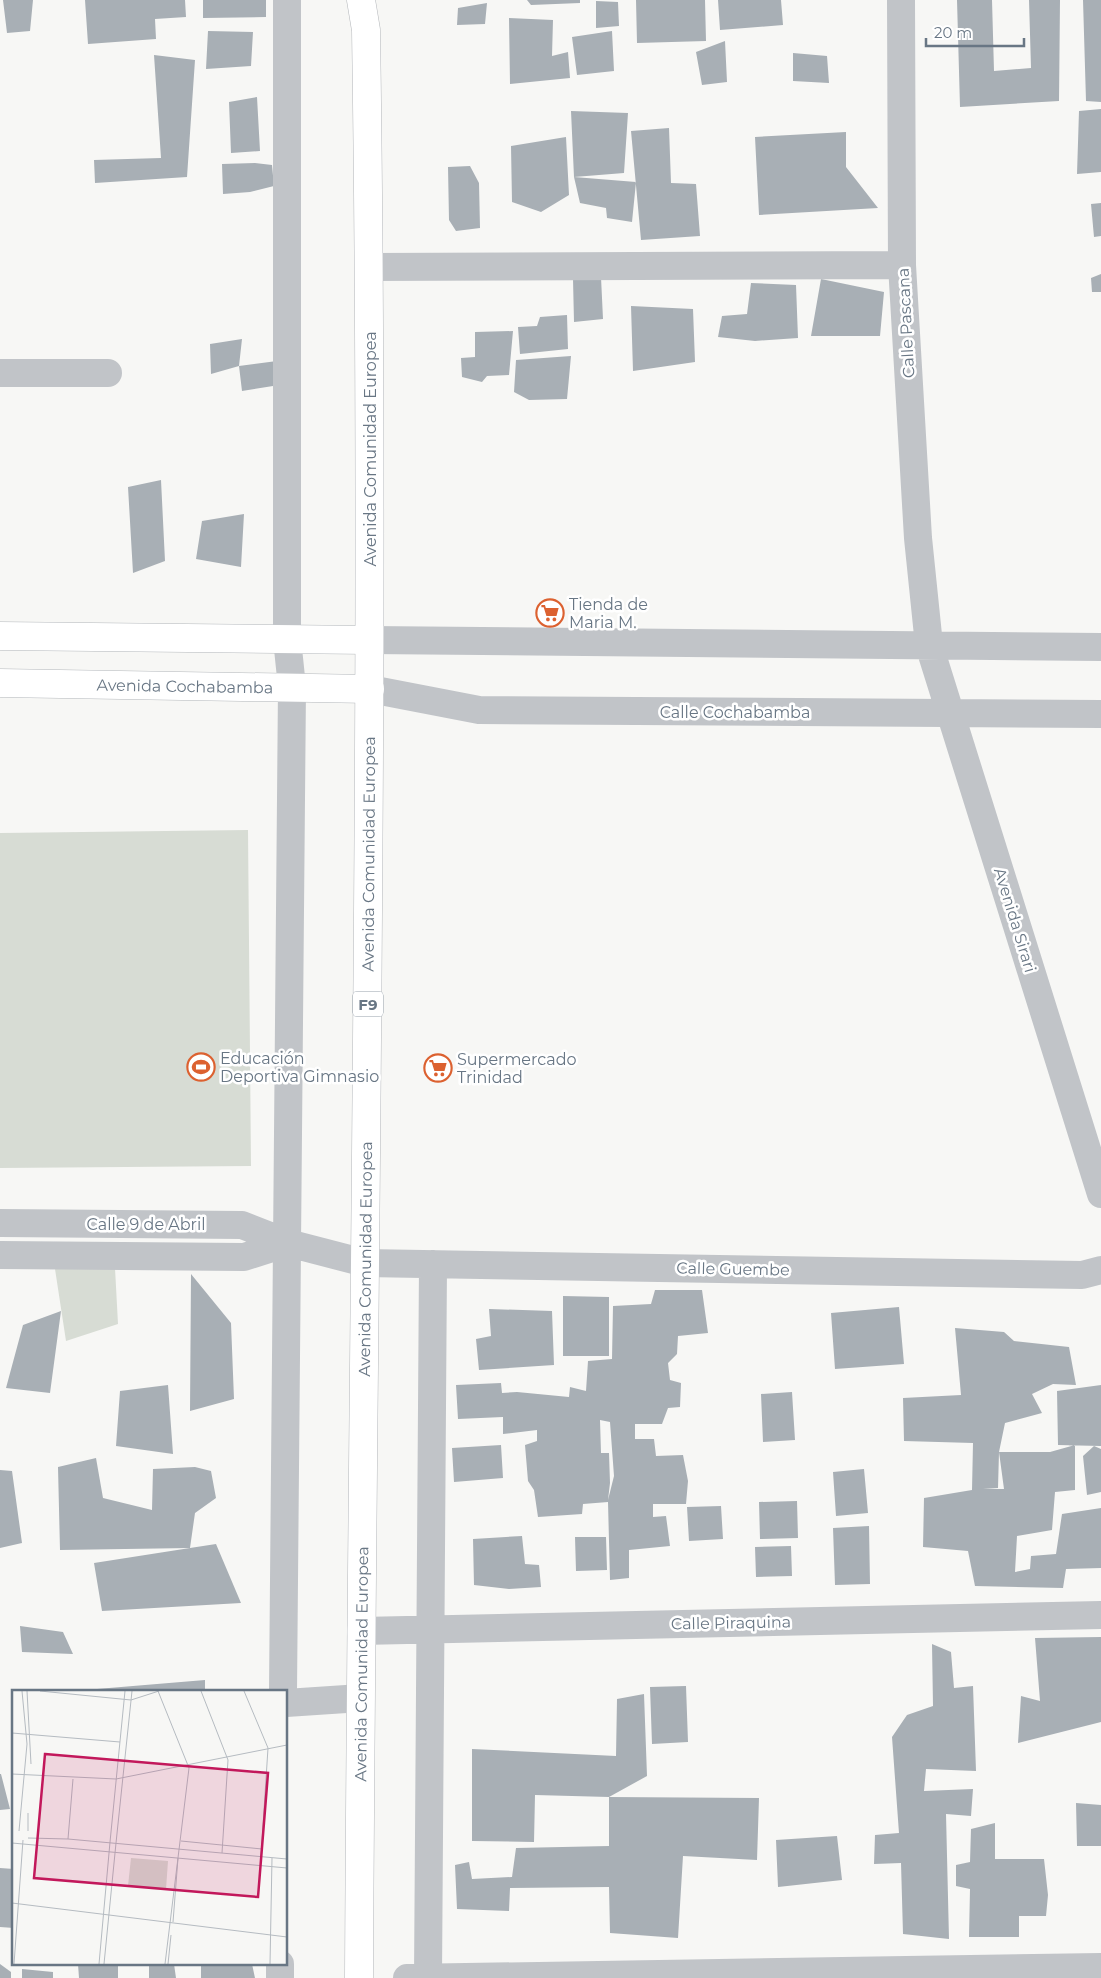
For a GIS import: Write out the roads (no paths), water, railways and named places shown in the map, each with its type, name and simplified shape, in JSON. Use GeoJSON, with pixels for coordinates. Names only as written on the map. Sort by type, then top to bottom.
{"type":"FeatureCollection","features":[{"type":"Feature","properties":{"kind":"main road","name":"Avenida Comunidad Europea"},"geometry":{"type":"LineString","coordinates":[[359,1978],[370,689],[370,267],[366,30],[360,0]]}},
{"type":"Feature","properties":{"kind":"main road","name":"Avenida Comunidad Europea"},"geometry":{"type":"LineString","coordinates":[[366,30],[373,0]]}},
{"type":"Feature","properties":{"kind":"main road"},"geometry":{"type":"LineString","coordinates":[[0,636],[370,640]]}},
{"type":"Feature","properties":{"kind":"main road","name":"Avenida Cochabamba"},"geometry":{"type":"LineString","coordinates":[[0,682],[370,689]]}},
{"type":"Feature","properties":{"kind":"street"},"geometry":{"type":"LineString","coordinates":[[283,1690],[292,688],[274,639],[287,0]]}},
{"type":"Feature","properties":{"kind":"street","name":"Calle Pascana"},"geometry":{"type":"LineString","coordinates":[[901,0],[902,265],[918,538],[929,645]]}},
{"type":"Feature","properties":{"kind":"street"},"geometry":{"type":"LineString","coordinates":[[370,267],[902,265]]}},
{"type":"Feature","properties":{"kind":"street"},"geometry":{"type":"LineString","coordinates":[[0,373],[108,373]]}},
{"type":"Feature","properties":{"kind":"street"},"geometry":{"type":"LineString","coordinates":[[370,640],[1101,647]]}},
{"type":"Feature","properties":{"kind":"street","name":"Avenida Sirari"},"geometry":{"type":"LineString","coordinates":[[929,645],[1101,1194]]}},
{"type":"Feature","properties":{"kind":"street","name":"Calle Cochabamba"},"geometry":{"type":"LineString","coordinates":[[370,689],[479,710],[1101,714]]}},
{"type":"Feature","properties":{"kind":"street","name":"Calle 9 de Abril"},"geometry":{"type":"LineString","coordinates":[[0,1223],[242,1225],[288,1243],[365,1263]]}},
{"type":"Feature","properties":{"kind":"street","name":"Calle 9 de Abril"},"geometry":{"type":"LineString","coordinates":[[0,1255],[244,1257],[288,1243]]}},
{"type":"Feature","properties":{"kind":"street","name":"Calle Guembe"},"geometry":{"type":"LineString","coordinates":[[365,1263],[1082,1275],[1101,1270]]}},
{"type":"Feature","properties":{"kind":"street"},"geometry":{"type":"LineString","coordinates":[[428,1978],[433,1264]]}},
{"type":"Feature","properties":{"kind":"street","name":"Calle Piraquina"},"geometry":{"type":"LineString","coordinates":[[361,1631],[1101,1615]]}},
{"type":"Feature","properties":{"kind":"street"},"geometry":{"type":"LineString","coordinates":[[288,1703],[361,1698]]}},
{"type":"Feature","properties":{"kind":"street"},"geometry":{"type":"LineString","coordinates":[[407,1978],[1101,1967]]}},
{"type":"Feature","properties":{"kind":"place","name":"Tienda de Maria M."},"geometry":{"type":"Point","coordinates":[550,613]}},
{"type":"Feature","properties":{"kind":"place","name":"Educación Deportiva Gimnasio"},"geometry":{"type":"Point","coordinates":[201,1067]}},
{"type":"Feature","properties":{"kind":"place","name":"Supermercado Trinidad"},"geometry":{"type":"Point","coordinates":[438,1068]}}]}
